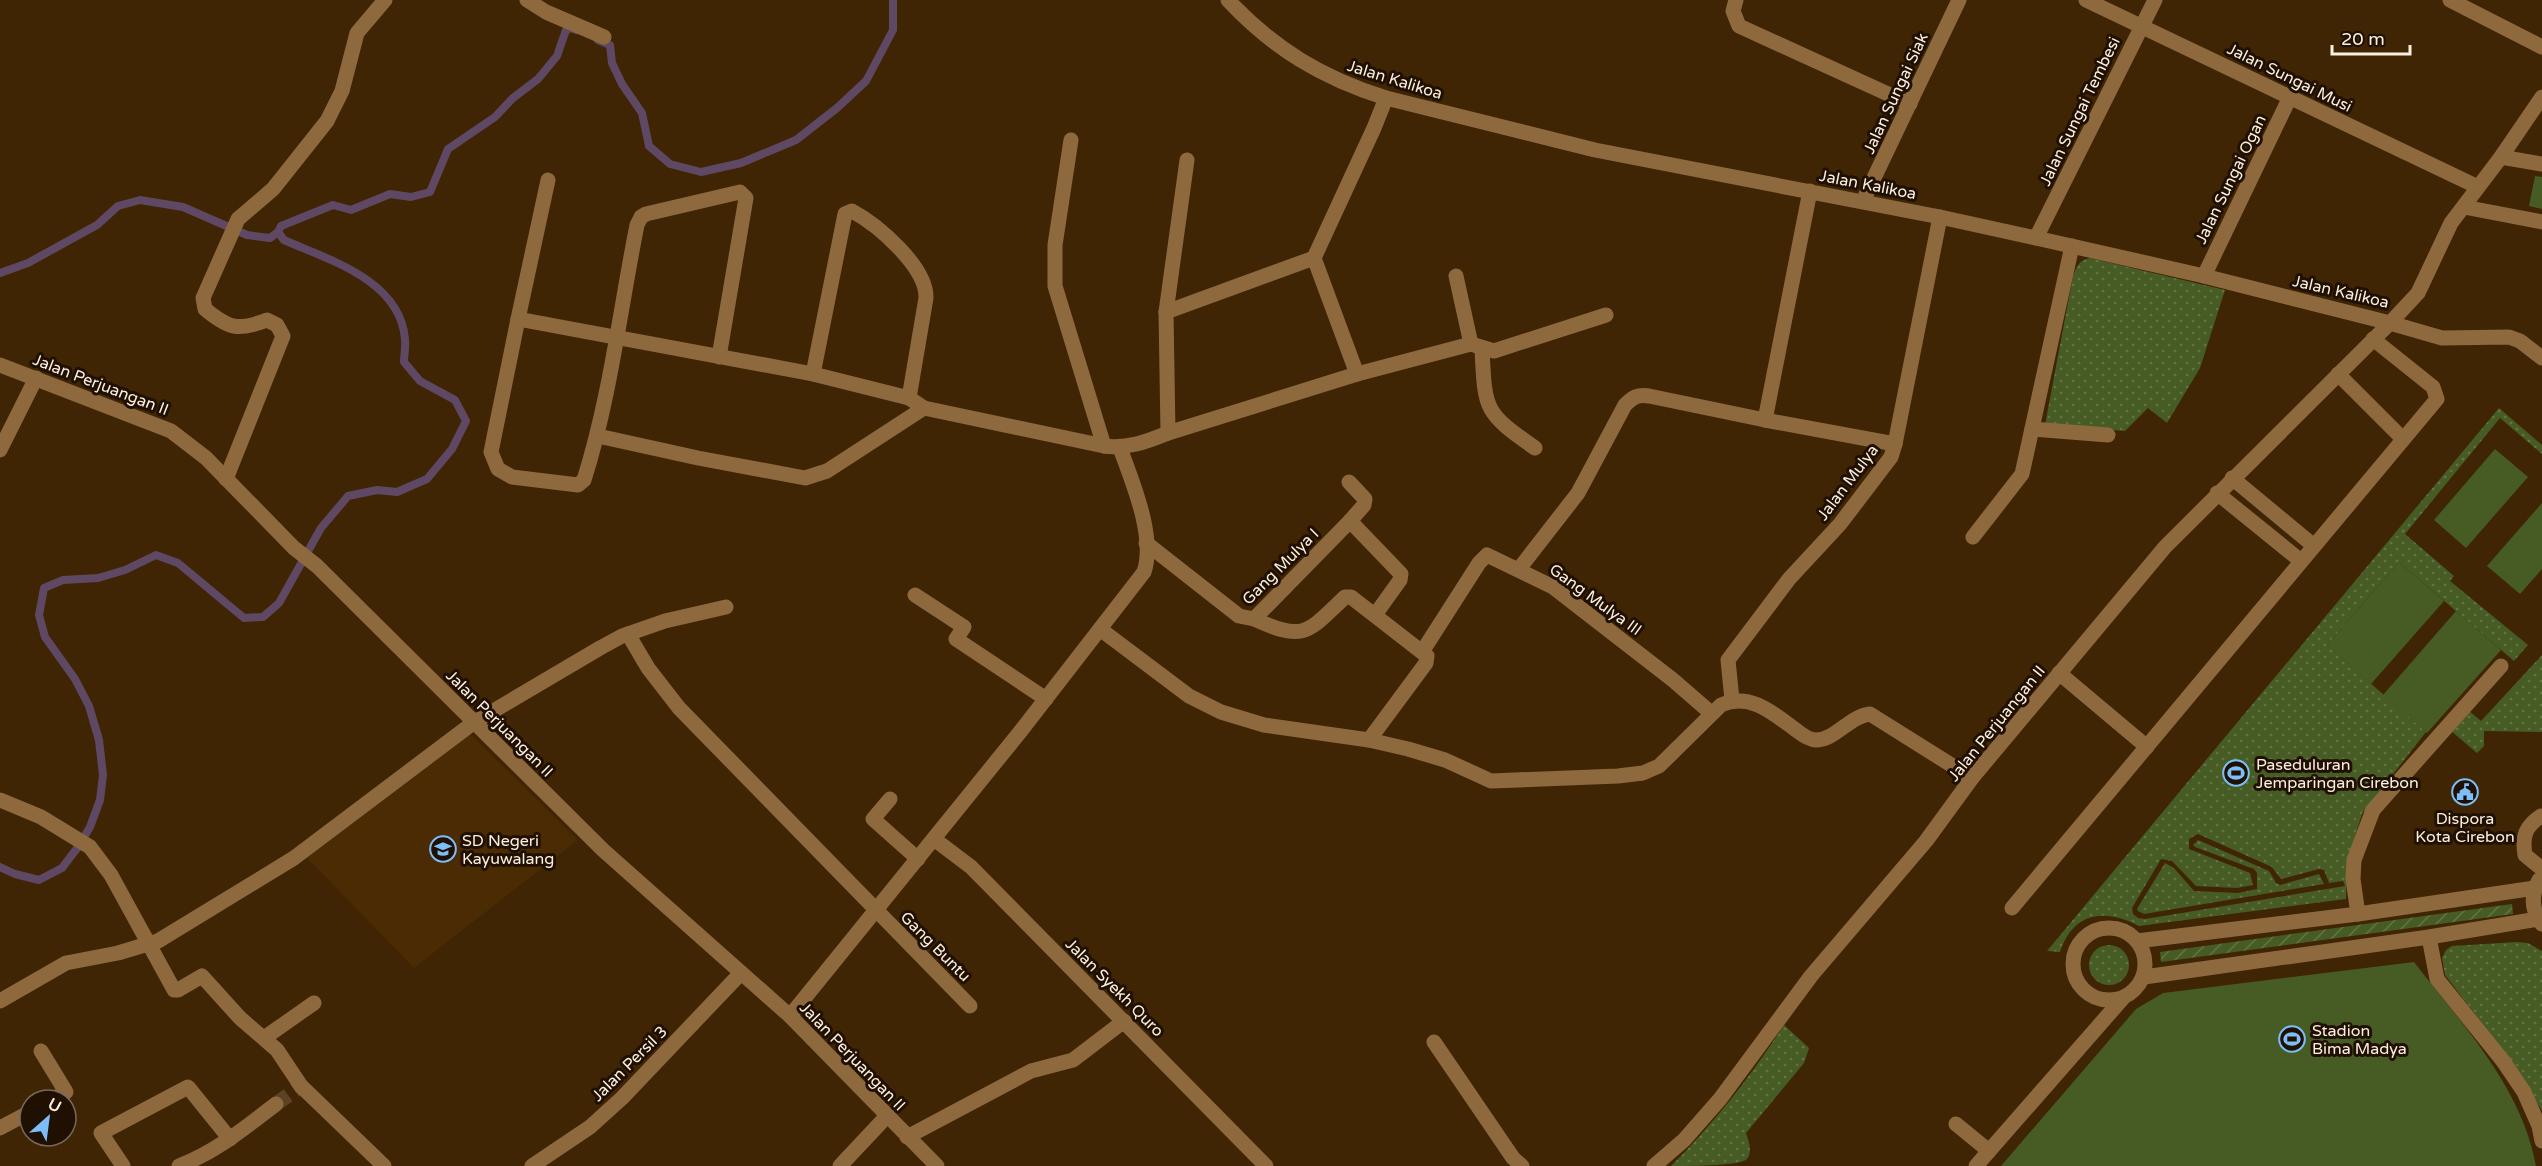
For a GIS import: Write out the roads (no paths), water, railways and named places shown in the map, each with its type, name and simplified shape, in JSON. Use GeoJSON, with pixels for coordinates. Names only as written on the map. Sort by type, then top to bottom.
{"type":"FeatureCollection","features":[{"type":"Feature","properties":{"kind":"street"},"geometry":{"type":"LineString","coordinates":[[226,479],[283,336],[281,329],[267,320],[241,329],[217,319],[205,309],[203,298],[238,219],[273,189],[327,121],[342,91],[357,33],[384,0]]}},
{"type":"Feature","properties":{"kind":"street"},"geometry":{"type":"LineString","coordinates":[[527,0],[546,12],[604,37]]}},
{"type":"Feature","properties":{"kind":"street","name":"Jalan Kalikoa"},"geometry":{"type":"LineString","coordinates":[[1228,0],[1243,6],[1273,42],[1311,68],[1352,87],[1386,98],[1595,150],[1863,201],[2072,246],[2204,276],[2390,323],[2418,293],[2451,223],[2501,157],[2542,97]]}},
{"type":"Feature","properties":{"kind":"street"},"geometry":{"type":"LineString","coordinates":[[1736,0],[1733,11],[1739,26],[1910,104]]}},
{"type":"Feature","properties":{"kind":"street","name":"Jalan Sungai Siak"},"geometry":{"type":"LineString","coordinates":[[1863,201],[1959,0]]}},
{"type":"Feature","properties":{"kind":"street","name":"Jalan Sungai Musi"},"geometry":{"type":"LineString","coordinates":[[2086,0],[2478,187]]}},
{"type":"Feature","properties":{"kind":"street","name":"Jalan Sungai Tembesi"},"geometry":{"type":"LineString","coordinates":[[2036,238],[2155,0]]}},
{"type":"Feature","properties":{"kind":"street"},"geometry":{"type":"LineString","coordinates":[[2450,0],[2542,47]]}},
{"type":"Feature","properties":{"kind":"street","name":"Jalan Sungai Ogan"},"geometry":{"type":"LineString","coordinates":[[2204,276],[2290,97]]}},
{"type":"Feature","properties":{"kind":"street"},"geometry":{"type":"LineString","coordinates":[[1357,374],[1314,258],[1386,98]]}},
{"type":"Feature","properties":{"kind":"street"},"geometry":{"type":"LineString","coordinates":[[1071,140],[1055,245],[1055,286],[1104,446]]}},
{"type":"Feature","properties":{"kind":"street"},"geometry":{"type":"LineString","coordinates":[[2501,157],[2542,165]]}},
{"type":"Feature","properties":{"kind":"street"},"geometry":{"type":"LineString","coordinates":[[1168,433],[1166,312],[1187,160]]}},
{"type":"Feature","properties":{"kind":"street"},"geometry":{"type":"LineString","coordinates":[[548,180],[491,452],[498,469],[512,477],[578,485],[584,480],[597,436],[640,218],[646,214],[740,192],[746,198],[719,357]]}},
{"type":"Feature","properties":{"kind":"street"},"geometry":{"type":"LineString","coordinates":[[1766,420],[1810,191]]}},
{"type":"Feature","properties":{"kind":"street"},"geometry":{"type":"LineString","coordinates":[[2464,207],[2542,222]]}},
{"type":"Feature","properties":{"kind":"street"},"geometry":{"type":"LineString","coordinates":[[813,374],[845,214],[852,211],[898,248],[920,274],[925,285],[926,298],[909,398]]}},
{"type":"Feature","properties":{"kind":"street","name":"Jalan Mulya"},"geometry":{"type":"LineString","coordinates":[[1732,700],[1728,660],[1789,579],[1840,524],[1891,457],[1940,217]]}},
{"type":"Feature","properties":{"kind":"street"},"geometry":{"type":"LineString","coordinates":[[1973,537],[2022,474],[2072,246]]}},
{"type":"Feature","properties":{"kind":"street"},"geometry":{"type":"LineString","coordinates":[[1166,312],[1314,258]]}},
{"type":"Feature","properties":{"kind":"street"},"geometry":{"type":"LineString","coordinates":[[1456,276],[1477,346],[1489,408],[1506,427],[1535,448]]}},
{"type":"Feature","properties":{"kind":"street"},"geometry":{"type":"LineString","coordinates":[[518,319],[813,374],[909,398],[924,408],[1120,448],[1146,442],[1168,433],[1357,374],[1477,346],[1494,351],[1606,315]]}},
{"type":"Feature","properties":{"kind":"street"},"geometry":{"type":"LineString","coordinates":[[2390,323],[2442,338],[2509,337],[2520,341],[2542,358]]}},
{"type":"Feature","properties":{"kind":"street","name":"Jalan Perjuangan II"},"geometry":{"type":"LineString","coordinates":[[1654,1166],[1684,1140],[1720,1099],[1811,976],[1926,841],[1972,778],[2165,547],[2390,323]]}},
{"type":"Feature","properties":{"kind":"street"},"geometry":{"type":"LineString","coordinates":[[2012,908],[2436,399],[2433,387],[2373,339]]}},
{"type":"Feature","properties":{"kind":"street","name":"Jalan Perjuangan II"},"geometry":{"type":"LineString","coordinates":[[0,365],[171,431],[206,458],[294,548],[316,566],[603,850],[790,1016],[886,1117],[937,1166]]}},
{"type":"Feature","properties":{"kind":"street"},"geometry":{"type":"LineString","coordinates":[[2338,374],[2403,439]]}},
{"type":"Feature","properties":{"kind":"street"},"geometry":{"type":"LineString","coordinates":[[0,450],[36,378]]}},
{"type":"Feature","properties":{"kind":"street"},"geometry":{"type":"LineString","coordinates":[[1519,569],[1578,493],[1625,405],[1630,399],[1641,395],[1895,444]]}},
{"type":"Feature","properties":{"kind":"street"},"geometry":{"type":"LineString","coordinates":[[597,436],[805,478],[827,471],[924,408]]}},
{"type":"Feature","properties":{"kind":"street"},"geometry":{"type":"LineString","coordinates":[[2032,429],[2108,435]]}},
{"type":"Feature","properties":{"kind":"street"},"geometry":{"type":"LineString","coordinates":[[790,1016],[1046,699],[1144,572],[1146,543],[1142,510],[1120,448]]}},
{"type":"Feature","properties":{"kind":"street"},"geometry":{"type":"LineString","coordinates":[[2232,478],[2314,546]]}},
{"type":"Feature","properties":{"kind":"street","name":"Gang Mulya I"},"geometry":{"type":"LineString","coordinates":[[1146,543],[1239,616],[1254,619],[1350,522],[1365,499],[1350,482]]}},
{"type":"Feature","properties":{"kind":"street"},"geometry":{"type":"LineString","coordinates":[[2217,493],[2301,561]]}},
{"type":"Feature","properties":{"kind":"street"},"geometry":{"type":"LineString","coordinates":[[1350,522],[1401,574],[1401,580],[1375,615]]}},
{"type":"Feature","properties":{"kind":"street","name":"Gang Mulya III"},"geometry":{"type":"LineString","coordinates":[[1422,652],[1479,563],[1487,555],[1553,587],[1673,680],[1711,713]]}},
{"type":"Feature","properties":{"kind":"street"},"geometry":{"type":"LineString","coordinates":[[915,595],[964,627],[956,639],[1046,699]]}},
{"type":"Feature","properties":{"kind":"street"},"geometry":{"type":"LineString","coordinates":[[1254,619],[1281,631],[1301,632],[1314,627],[1345,597],[1352,597],[1427,656],[1426,663],[1369,740]]}},
{"type":"Feature","properties":{"kind":"street"},"geometry":{"type":"LineString","coordinates":[[0,1001],[66,963],[118,953],[158,941],[294,858],[473,723],[600,648],[628,634],[672,619],[726,607]]}},
{"type":"Feature","properties":{"kind":"street"},"geometry":{"type":"LineString","coordinates":[[1100,628],[1189,696],[1221,712],[1264,725],[1369,740],[1445,760],[1491,781],[1643,773],[1659,766],[1711,713],[1732,700],[1747,700],[1762,706],[1803,735],[1815,740],[1825,738],[1861,715],[1870,714],[1972,778]]}},
{"type":"Feature","properties":{"kind":"street","name":"Gang Buntu"},"geometry":{"type":"LineString","coordinates":[[628,634],[648,668],[679,708],[970,1006]]}},
{"type":"Feature","properties":{"kind":"street"},"geometry":{"type":"LineString","coordinates":[[2358,914],[2353,879],[2354,860],[2373,810],[2501,666]]}},
{"type":"Feature","properties":{"kind":"street"},"geometry":{"type":"LineString","coordinates":[[2059,672],[2147,747]]}},
{"type":"Feature","properties":{"kind":"street"},"geometry":{"type":"LineString","coordinates":[[890,799],[873,819],[918,859]]}},
{"type":"Feature","properties":{"kind":"street"},"geometry":{"type":"LineString","coordinates":[[0,800],[41,817],[90,847],[111,875],[174,990],[202,976],[240,1018],[278,1050],[301,1086],[384,1166]]}},
{"type":"Feature","properties":{"kind":"street"},"geometry":{"type":"LineString","coordinates":[[2541,816],[2526,830],[2523,841],[2525,855],[2542,869]]}},
{"type":"Feature","properties":{"kind":"street","name":"Jalan Syekh Quro"},"geometry":{"type":"LineString","coordinates":[[934,839],[972,867],[1266,1166]]}},
{"type":"Feature","properties":{"kind":"street"},"geometry":{"type":"LineString","coordinates":[[2137,941],[2358,914],[2539,882],[2534,909],[2540,922],[2144,977]]}},
{"type":"Feature","properties":{"kind":"street"},"geometry":{"type":"LineString","coordinates":[[1976,1166],[2122,998],[2137,988],[2144,977],[2146,965],[2144,952],[2128,933],[2116,928],[2103,928],[2091,932],[2075,951],[2073,963],[2075,976],[2081,987],[2091,995],[2103,1000],[2122,998]]}},
{"type":"Feature","properties":{"kind":"street"},"geometry":{"type":"LineString","coordinates":[[2429,937],[2437,979],[2519,1084],[2539,1126],[2542,1141]]}},
{"type":"Feature","properties":{"kind":"street","name":"Jalan Persil 3"},"geometry":{"type":"LineString","coordinates":[[532,1166],[590,1126],[622,1098],[741,973]]}},
{"type":"Feature","properties":{"kind":"street"},"geometry":{"type":"LineString","coordinates":[[264,1038],[314,1003]]}},
{"type":"Feature","properties":{"kind":"street"},"geometry":{"type":"LineString","coordinates":[[907,1137],[1031,1071],[1073,1060],[1124,1021]]}},
{"type":"Feature","properties":{"kind":"street"},"geometry":{"type":"LineString","coordinates":[[1434,1042],[1513,1158],[1522,1166]]}},
{"type":"Feature","properties":{"kind":"street"},"geometry":{"type":"LineString","coordinates":[[40,1051],[63,1088]]}},
{"type":"Feature","properties":{"kind":"street"},"geometry":{"type":"LineString","coordinates":[[123,1166],[101,1133],[188,1087],[230,1139]]}},
{"type":"Feature","properties":{"kind":"street"},"geometry":{"type":"LineString","coordinates":[[179,1166],[202,1162],[276,1104]]}},
{"type":"Feature","properties":{"kind":"street"},"geometry":{"type":"LineString","coordinates":[[840,1166],[886,1117]]}},
{"type":"Feature","properties":{"kind":"street"},"geometry":{"type":"LineString","coordinates":[[0,1128],[18,1118]]}},
{"type":"Feature","properties":{"kind":"street"},"geometry":{"type":"LineString","coordinates":[[1956,1124],[1989,1152]]}},
{"type":"Feature","properties":{"kind":"waterway"},"geometry":{"type":"LineString","coordinates":[[598,40],[610,45],[612,63],[622,84],[642,113],[649,146],[670,164],[701,172],[741,163],[796,140],[837,108],[866,81],[893,30],[893,0]]}},
{"type":"Feature","properties":{"kind":"waterway"},"geometry":{"type":"LineString","coordinates":[[0,867],[15,874],[39,880],[62,868],[90,827],[100,800],[103,775],[99,740],[89,706],[75,679],[45,637],[39,615],[44,588],[63,580],[98,578],[125,570],[156,555],[178,563],[244,618],[263,617],[279,603],[321,528],[348,496],[377,490],[397,492],[427,479],[452,449],[466,421],[455,400],[420,381],[404,362],[405,339],[400,319],[390,301],[360,275],[284,240],[278,232],[281,226],[333,205],[351,210],[390,194],[411,197],[430,192],[448,149],[495,117],[513,98],[538,79],[557,56],[566,30],[572,28],[576,30]]}},
{"type":"Feature","properties":{"kind":"waterway"},"geometry":{"type":"LineString","coordinates":[[0,273],[28,263],[97,225],[118,206],[140,200],[183,207],[247,235],[270,238],[278,232]]}},
{"type":"Feature","properties":{"kind":"tunnel"},"geometry":{"type":"LineString","coordinates":[[276,1104],[301,1086]]}},
{"type":"Feature","properties":{"kind":"place","name":"Paseduluran Jemparingan Cirebon"},"geometry":{"type":"Point","coordinates":[2236,773]}},
{"type":"Feature","properties":{"kind":"place","name":"Dispora Kota Cirebon"},"geometry":{"type":"Point","coordinates":[2465,792]}},
{"type":"Feature","properties":{"kind":"place","name":"SD Negeri Kayuwalang"},"geometry":{"type":"Point","coordinates":[443,849]}},
{"type":"Feature","properties":{"kind":"place","name":"Stadion Bima Madya"},"geometry":{"type":"Point","coordinates":[2292,1039]}}]}
